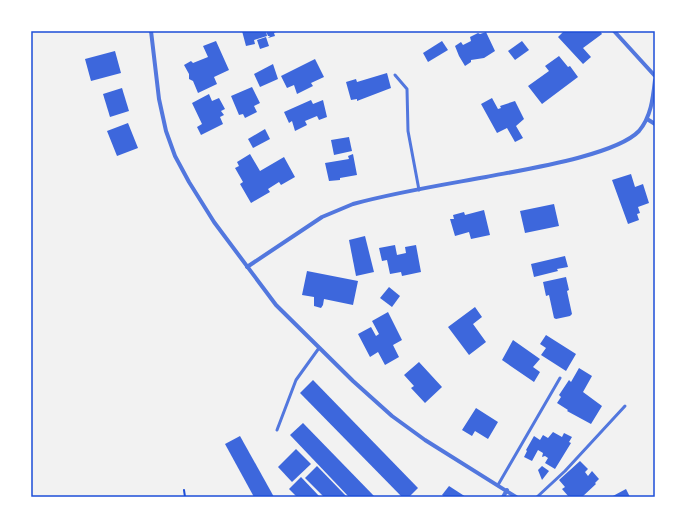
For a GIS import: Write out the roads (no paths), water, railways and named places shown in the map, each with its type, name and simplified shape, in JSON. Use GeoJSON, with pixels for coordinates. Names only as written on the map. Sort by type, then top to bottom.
{"type":"FeatureCollection","features":[{"type":"Feature","properties":{"kind":"street"},"geometry":{"type":"LineString","coordinates":[[151,31],[159,99],[166,131],[175,156],[210,215],[276,306],[392,416],[425,440],[516,497]]}},
{"type":"Feature","properties":{"kind":"street"},"geometry":{"type":"LineString","coordinates":[[614,31],[655,76]]}},
{"type":"Feature","properties":{"kind":"street"},"geometry":{"type":"LineString","coordinates":[[247,267],[306,227],[336,210],[370,200],[578,157],[607,148],[632,137],[647,119],[652,102],[655,80]]}},
{"type":"Feature","properties":{"kind":"street"},"geometry":{"type":"LineString","coordinates":[[647,119],[655,124]]}},
{"type":"Feature","properties":{"kind":"street"},"geometry":{"type":"LineString","coordinates":[[503,497],[507,490]]}},
{"type":"Feature","properties":{"kind":"lane"},"geometry":{"type":"LineString","coordinates":[[395,75],[407,89],[408,131],[419,190]]}},
{"type":"Feature","properties":{"kind":"lane"},"geometry":{"type":"LineString","coordinates":[[277,430],[296,380],[319,348]]}},
{"type":"Feature","properties":{"kind":"lane"},"geometry":{"type":"LineString","coordinates":[[498,485],[560,378]]}},
{"type":"Feature","properties":{"kind":"lane"},"geometry":{"type":"LineString","coordinates":[[537,497],[565,471],[625,406]]}}]}
